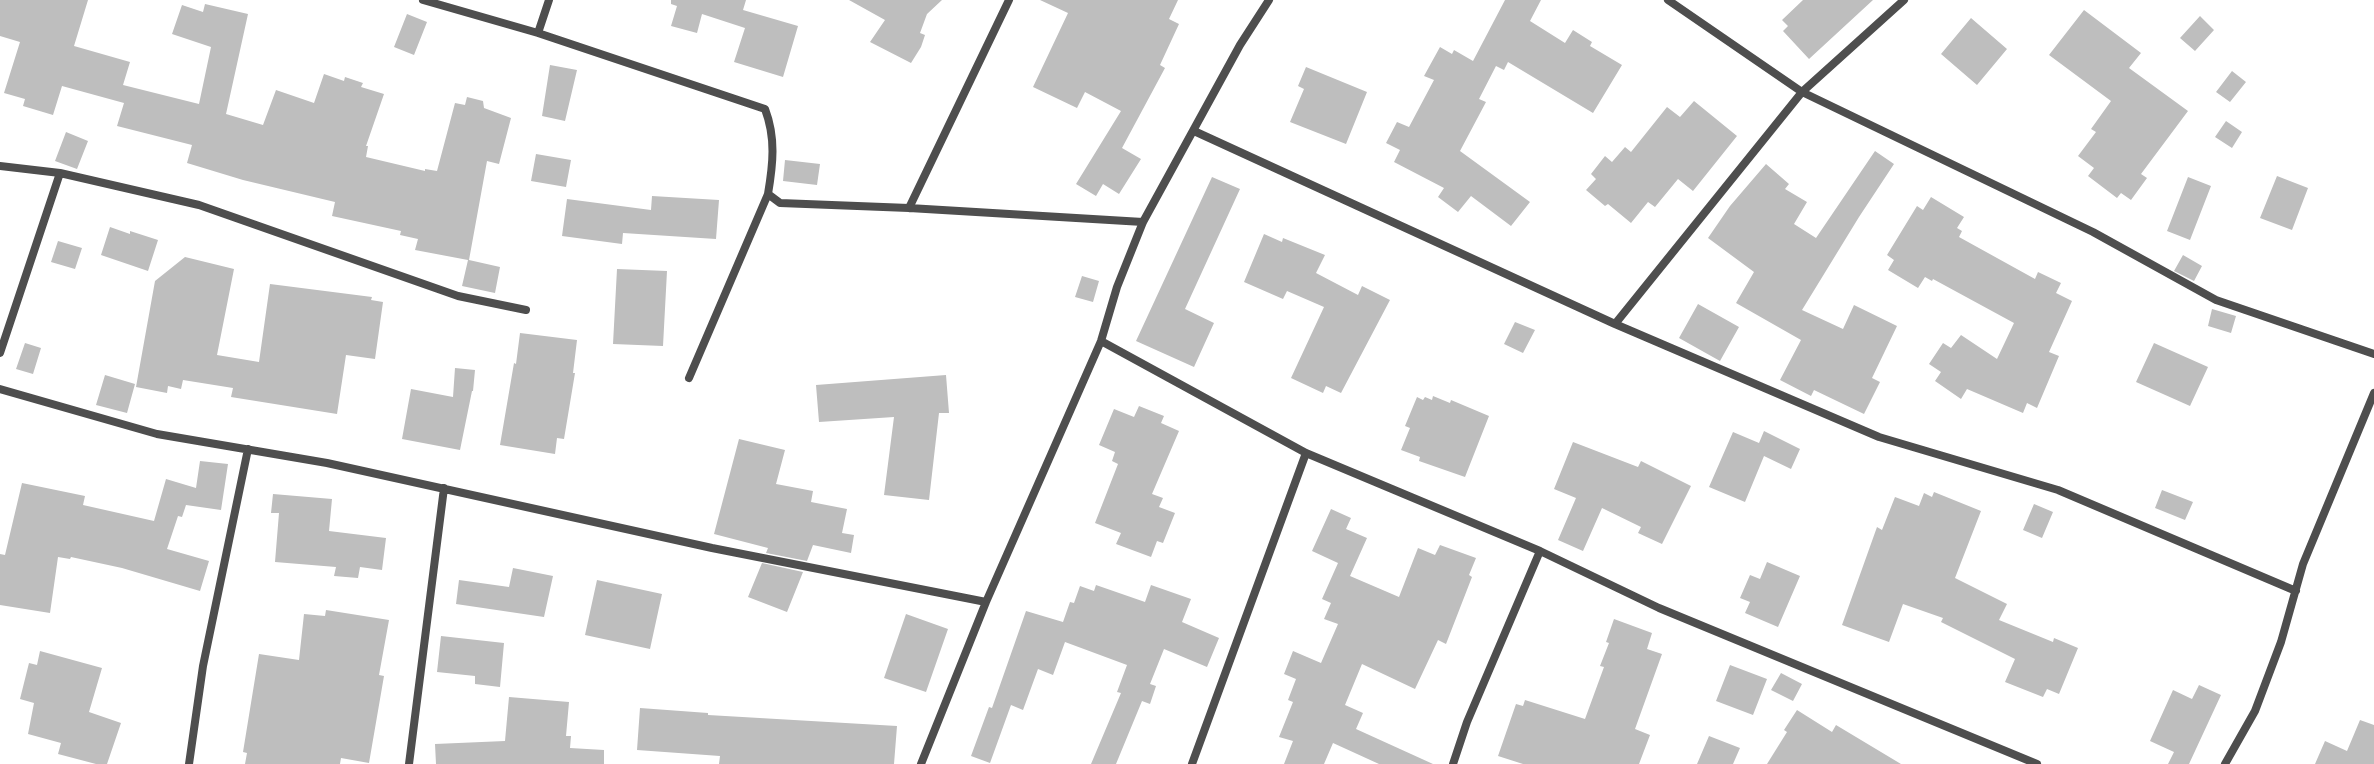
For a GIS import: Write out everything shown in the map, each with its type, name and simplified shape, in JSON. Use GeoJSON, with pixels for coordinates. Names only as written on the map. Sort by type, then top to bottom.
{"type":"FeatureCollection","features":[{"type":"Feature","properties":{"kind":"street"},"geometry":{"type":"LineString","coordinates":[[423,0],[538,33],[765,109],[772,127],[773,163],[768,194],[689,378]]}},
{"type":"Feature","properties":{"kind":"street"},"geometry":{"type":"LineString","coordinates":[[538,33],[549,0]]}},
{"type":"Feature","properties":{"kind":"street"},"geometry":{"type":"LineString","coordinates":[[909,208],[1009,0]]}},
{"type":"Feature","properties":{"kind":"street"},"geometry":{"type":"LineString","coordinates":[[921,764],[986,602],[1100,341],[1117,287],[1143,222],[1194,132],[1240,46],[1269,0]]}},
{"type":"Feature","properties":{"kind":"street"},"geometry":{"type":"LineString","coordinates":[[1668,0],[1802,92],[2093,232],[2216,300],[2374,354]]}},
{"type":"Feature","properties":{"kind":"street"},"geometry":{"type":"LineString","coordinates":[[1616,324],[1802,92],[1904,0]]}},
{"type":"Feature","properties":{"kind":"street"},"geometry":{"type":"LineString","coordinates":[[1194,132],[1616,324],[1879,437],[2058,490],[2296,591]]}},
{"type":"Feature","properties":{"kind":"street"},"geometry":{"type":"LineString","coordinates":[[0,166],[60,173],[199,205],[458,296],[526,310]]}},
{"type":"Feature","properties":{"kind":"street"},"geometry":{"type":"LineString","coordinates":[[0,353],[2,341],[60,173]]}},
{"type":"Feature","properties":{"kind":"street"},"geometry":{"type":"LineString","coordinates":[[768,194],[780,203],[909,208],[1143,222]]}},
{"type":"Feature","properties":{"kind":"street"},"geometry":{"type":"LineString","coordinates":[[1100,341],[1306,452],[1540,552],[1659,608],[2037,764]]}},
{"type":"Feature","properties":{"kind":"street"},"geometry":{"type":"LineString","coordinates":[[0,389],[158,434],[327,463],[712,548],[986,602]]}},
{"type":"Feature","properties":{"kind":"street"},"geometry":{"type":"LineString","coordinates":[[2225,764],[2255,711],[2281,642],[2303,564],[2374,393]]}},
{"type":"Feature","properties":{"kind":"street"},"geometry":{"type":"LineString","coordinates":[[189,764],[203,666],[248,449]]}},
{"type":"Feature","properties":{"kind":"street"},"geometry":{"type":"LineString","coordinates":[[1192,764],[1306,452]]}},
{"type":"Feature","properties":{"kind":"street"},"geometry":{"type":"LineString","coordinates":[[409,764],[444,488]]}},
{"type":"Feature","properties":{"kind":"street"},"geometry":{"type":"LineString","coordinates":[[1453,764],[1467,722],[1540,552]]}},
{"type":"Feature","properties":{"kind":"building"},"geometry":{"type":"Polygon","coordinates":[[[0,0],[88,0],[74,46],[130,62],[123,85],[199,104],[211,47],[172,34],[182,5],[203,12],[205,4],[248,14],[226,114],[263,125],[276,90],[314,103],[324,74],[344,81],[345,77],[363,83],[361,87],[384,94],[366,146],[368,146],[366,157],[425,171],[425,169],[437,171],[455,103],[465,105],[467,97],[483,101],[484,108],[511,118],[499,164],[487,161],[469,260],[500,267],[495,293],[462,286],[468,260],[415,250],[418,239],[400,235],[401,231],[332,216],[335,202],[243,180],[187,163],[192,145],[117,126],[124,103],[62,86],[53,115],[23,106],[25,99],[4,93],[20,42],[0,36],[0,0]]]}},
{"type":"Feature","properties":{"kind":"building"},"geometry":{"type":"Polygon","coordinates":[[[671,0],[746,0],[743,10],[798,26],[783,77],[734,62],[745,28],[702,14],[697,33],[671,26],[677,6],[671,4],[671,0]]]}},
{"type":"Feature","properties":{"kind":"building"},"geometry":{"type":"Polygon","coordinates":[[[849,0],[942,0],[927,14],[920,33],[925,35],[921,47],[911,63],[870,42],[885,20],[849,0]]]}},
{"type":"Feature","properties":{"kind":"building"},"geometry":{"type":"Polygon","coordinates":[[[1040,0],[1178,0],[1169,19],[1179,24],[1160,65],[1165,68],[1122,148],[1141,159],[1119,194],[1103,184],[1096,196],[1076,184],[1121,111],[1085,92],[1077,108],[1033,87],[1068,13],[1040,0]]]}},
{"type":"Feature","properties":{"kind":"building"},"geometry":{"type":"Polygon","coordinates":[[[1505,0],[1541,0],[1530,21],[1565,43],[1573,30],[1592,42],[1590,46],[1622,65],[1593,113],[1508,62],[1504,70],[1496,66],[1479,99],[1486,102],[1460,151],[1530,202],[1511,226],[1471,196],[1458,212],[1438,197],[1444,188],[1394,162],[1400,150],[1386,143],[1397,122],[1409,127],[1434,80],[1424,76],[1440,47],[1452,54],[1454,50],[1473,61],[1505,0]]]}},
{"type":"Feature","properties":{"kind":"building"},"geometry":{"type":"Polygon","coordinates":[[[1803,0],[1873,0],[1809,59],[1783,31],[1788,26],[1782,20],[1803,0]]]}},
{"type":"Feature","properties":{"kind":"building"},"geometry":{"type":"Polygon","coordinates":[[[2084,10],[2141,53],[2129,68],[2188,111],[2141,174],[2147,178],[2131,200],[2121,193],[2117,198],[2088,176],[2094,168],[2078,156],[2096,132],[2091,129],[2111,101],[2049,55],[2084,10]]]}},
{"type":"Feature","properties":{"kind":"building"},"geometry":{"type":"Polygon","coordinates":[[[407,14],[427,22],[414,55],[394,47],[407,14]]]}},
{"type":"Feature","properties":{"kind":"building"},"geometry":{"type":"Polygon","coordinates":[[[2200,16],[2214,30],[2195,51],[2180,38],[2200,16]]]}},
{"type":"Feature","properties":{"kind":"building"},"geometry":{"type":"Polygon","coordinates":[[[1971,18],[2007,49],[1977,85],[1941,54],[1971,18]]]}},
{"type":"Feature","properties":{"kind":"building"},"geometry":{"type":"Polygon","coordinates":[[[550,65],[577,70],[565,121],[542,116],[550,65]]]}},
{"type":"Feature","properties":{"kind":"building"},"geometry":{"type":"Polygon","coordinates":[[[1306,67],[1367,92],[1346,144],[1290,122],[1304,89],[1298,86],[1306,67]]]}},
{"type":"Feature","properties":{"kind":"building"},"geometry":{"type":"Polygon","coordinates":[[[2232,71],[2246,82],[2230,102],[2216,92],[2232,71]]]}},
{"type":"Feature","properties":{"kind":"building"},"geometry":{"type":"Polygon","coordinates":[[[1694,101],[1737,136],[1693,191],[1678,179],[1655,207],[1648,202],[1631,223],[1608,204],[1605,206],[1586,190],[1596,179],[1591,174],[1605,156],[1612,162],[1625,147],[1631,152],[1667,107],[1680,117],[1694,101]]]}},
{"type":"Feature","properties":{"kind":"building"},"geometry":{"type":"Polygon","coordinates":[[[2226,121],[2242,132],[2232,148],[2215,137],[2226,121]]]}},
{"type":"Feature","properties":{"kind":"building"},"geometry":{"type":"Polygon","coordinates":[[[66,132],[88,141],[77,169],[55,161],[66,132]]]}},
{"type":"Feature","properties":{"kind":"building"},"geometry":{"type":"Polygon","coordinates":[[[1875,151],[1894,164],[1859,217],[1802,310],[1843,329],[1854,305],[1897,326],[1872,378],[1880,382],[1864,414],[1814,390],[1811,396],[1780,380],[1801,340],[1736,303],[1754,272],[1708,238],[1730,206],[1766,164],[1789,184],[1785,189],[1807,202],[1794,224],[1816,238],[1875,151]]]}},
{"type":"Feature","properties":{"kind":"building"},"geometry":{"type":"Polygon","coordinates":[[[536,154],[571,160],[566,187],[531,181],[536,154]]]}},
{"type":"Feature","properties":{"kind":"building"},"geometry":{"type":"Polygon","coordinates":[[[785,160],[820,164],[817,185],[783,181],[785,160]]]}},
{"type":"Feature","properties":{"kind":"building"},"geometry":{"type":"Polygon","coordinates":[[[2277,176],[2308,188],[2292,230],[2260,218],[2277,176]]]}},
{"type":"Feature","properties":{"kind":"building"},"geometry":{"type":"Polygon","coordinates":[[[1212,177],[1240,189],[1185,309],[1214,323],[1194,367],[1136,341],[1212,177]]]}},
{"type":"Feature","properties":{"kind":"building"},"geometry":{"type":"Polygon","coordinates":[[[2188,177],[2211,186],[2190,240],[2167,231],[2188,177]]]}},
{"type":"Feature","properties":{"kind":"building"},"geometry":{"type":"Polygon","coordinates":[[[652,196],[719,200],[716,239],[623,233],[622,244],[562,236],[567,199],[651,210],[652,196]]]}},
{"type":"Feature","properties":{"kind":"building"},"geometry":{"type":"Polygon","coordinates":[[[1931,197],[1964,217],[1957,228],[1962,231],[1959,237],[2035,279],[2038,272],[2061,283],[2056,293],[2072,301],[2049,352],[2059,356],[2037,408],[2027,403],[2023,413],[1967,389],[1961,399],[1935,381],[1941,372],[1929,364],[1943,343],[1951,348],[1961,335],[1997,359],[2014,323],[1933,279],[1932,281],[1925,277],[1918,288],[1888,270],[1894,260],[1887,255],[1917,206],[1923,210],[1931,197]]]}},
{"type":"Feature","properties":{"kind":"building"},"geometry":{"type":"Polygon","coordinates":[[[110,227],[130,234],[130,231],[158,240],[148,271],[101,255],[110,227]]]}},
{"type":"Feature","properties":{"kind":"building"},"geometry":{"type":"Polygon","coordinates":[[[1264,234],[1282,242],[1283,238],[1325,255],[1316,273],[1358,295],[1362,286],[1390,300],[1341,393],[1326,386],[1323,393],[1291,378],[1324,307],[1287,291],[1283,299],[1244,282],[1264,234]]]}},
{"type":"Feature","properties":{"kind":"building"},"geometry":{"type":"Polygon","coordinates":[[[58,241],[82,248],[75,269],[51,262],[58,241]]]}},
{"type":"Feature","properties":{"kind":"building"},"geometry":{"type":"Polygon","coordinates":[[[2183,255],[2202,266],[2194,281],[2174,271],[2183,255]]]}},
{"type":"Feature","properties":{"kind":"building"},"geometry":{"type":"Polygon","coordinates":[[[185,257],[234,269],[217,355],[259,362],[270,284],[372,297],[371,300],[383,302],[375,359],[346,355],[337,414],[231,397],[233,388],[183,380],[181,389],[168,386],[167,393],[136,387],[155,281],[185,257]]]}},
{"type":"Feature","properties":{"kind":"building"},"geometry":{"type":"Polygon","coordinates":[[[617,269],[667,271],[663,346],[613,344],[617,269]]]}},
{"type":"Feature","properties":{"kind":"building"},"geometry":{"type":"Polygon","coordinates":[[[1082,276],[1099,281],[1093,302],[1075,297],[1082,276]]]}},
{"type":"Feature","properties":{"kind":"building"},"geometry":{"type":"Polygon","coordinates":[[[1698,304],[1739,327],[1720,361],[1679,338],[1698,304]]]}},
{"type":"Feature","properties":{"kind":"building"},"geometry":{"type":"Polygon","coordinates":[[[2212,309],[2236,316],[2231,333],[2208,326],[2212,309]]]}},
{"type":"Feature","properties":{"kind":"building"},"geometry":{"type":"Polygon","coordinates":[[[1515,322],[1535,330],[1523,353],[1504,344],[1515,322]]]}},
{"type":"Feature","properties":{"kind":"building"},"geometry":{"type":"Polygon","coordinates":[[[520,333],[577,340],[573,373],[575,373],[564,439],[557,438],[555,454],[500,445],[514,363],[516,364],[520,333]]]}},
{"type":"Feature","properties":{"kind":"building"},"geometry":{"type":"Polygon","coordinates":[[[25,343],[41,348],[33,374],[16,369],[25,343]]]}},
{"type":"Feature","properties":{"kind":"building"},"geometry":{"type":"Polygon","coordinates":[[[2154,343],[2208,367],[2190,406],[2136,382],[2154,343]]]}},
{"type":"Feature","properties":{"kind":"building"},"geometry":{"type":"Polygon","coordinates":[[[455,368],[475,370],[473,391],[460,450],[402,439],[411,389],[453,397],[455,368]]]}},
{"type":"Feature","properties":{"kind":"building"},"geometry":{"type":"Polygon","coordinates":[[[105,375],[135,384],[127,413],[96,405],[105,375]]]}},
{"type":"Feature","properties":{"kind":"building"},"geometry":{"type":"Polygon","coordinates":[[[946,375],[949,413],[939,413],[929,500],[884,495],[894,417],[819,422],[816,385],[946,375]]]}},
{"type":"Feature","properties":{"kind":"building"},"geometry":{"type":"Polygon","coordinates":[[[1433,396],[1450,403],[1451,400],[1489,416],[1465,477],[1419,461],[1420,457],[1401,450],[1410,428],[1405,426],[1417,397],[1423,400],[1425,397],[1432,400],[1433,396]]]}},
{"type":"Feature","properties":{"kind":"building"},"geometry":{"type":"Polygon","coordinates":[[[1139,406],[1164,416],[1161,423],[1179,431],[1152,494],[1163,498],[1159,507],[1175,513],[1163,543],[1157,541],[1151,557],[1116,544],[1121,533],[1095,523],[1118,464],[1112,461],[1115,452],[1099,445],[1114,409],[1134,417],[1139,406]]]}},
{"type":"Feature","properties":{"kind":"building"},"geometry":{"type":"Polygon","coordinates":[[[1764,431],[1800,449],[1791,469],[1764,456],[1745,502],[1709,487],[1733,432],[1759,443],[1764,431]]]}},
{"type":"Feature","properties":{"kind":"building"},"geometry":{"type":"Polygon","coordinates":[[[739,439],[785,450],[776,484],[813,491],[811,502],[847,509],[842,533],[854,535],[851,553],[813,545],[807,561],[766,553],[768,548],[714,534],[739,439]]]}},
{"type":"Feature","properties":{"kind":"building"},"geometry":{"type":"Polygon","coordinates":[[[1573,442],[1638,467],[1641,461],[1691,486],[1662,544],[1638,533],[1641,527],[1602,508],[1583,551],[1558,540],[1576,498],[1554,489],[1573,442]]]}},
{"type":"Feature","properties":{"kind":"building"},"geometry":{"type":"Polygon","coordinates":[[[200,461],[228,464],[221,510],[186,505],[182,517],[178,516],[167,549],[209,561],[200,591],[122,568],[71,557],[70,559],[58,557],[50,613],[0,605],[0,554],[5,555],[22,483],[85,496],[83,505],[154,521],[166,479],[196,488],[200,461]]]}},
{"type":"Feature","properties":{"kind":"building"},"geometry":{"type":"Polygon","coordinates":[[[2162,490],[2193,502],[2185,520],[2155,508],[2162,490]]]}},
{"type":"Feature","properties":{"kind":"building"},"geometry":{"type":"Polygon","coordinates":[[[1934,492],[1981,511],[1955,578],[2007,604],[1999,620],[2053,642],[2054,638],[2078,648],[2059,694],[2047,689],[2043,697],[2005,682],[2015,659],[1941,622],[1943,618],[1903,604],[1889,642],[1842,625],[1877,527],[1882,530],[1895,497],[1919,506],[1924,493],[1932,497],[1934,492]]]}},
{"type":"Feature","properties":{"kind":"building"},"geometry":{"type":"Polygon","coordinates":[[[273,494],[332,499],[329,531],[386,538],[382,570],[360,567],[358,578],[334,576],[336,567],[275,562],[279,513],[271,513],[273,494]]]}},
{"type":"Feature","properties":{"kind":"building"},"geometry":{"type":"Polygon","coordinates":[[[2034,504],[2053,512],[2042,538],[2023,530],[2034,504]]]}},
{"type":"Feature","properties":{"kind":"building"},"geometry":{"type":"Polygon","coordinates":[[[1331,509],[1351,518],[1346,529],[1367,538],[1350,576],[1399,597],[1418,548],[1435,555],[1440,545],[1476,558],[1469,575],[1472,577],[1446,644],[1438,640],[1415,689],[1362,664],[1345,705],[1363,713],[1356,729],[1433,764],[1379,764],[1333,743],[1324,764],[1284,764],[1293,741],[1279,737],[1293,702],[1288,700],[1296,679],[1284,674],[1293,651],[1321,663],[1338,624],[1324,619],[1331,603],[1322,599],[1338,563],[1312,551],[1331,509]]]}},
{"type":"Feature","properties":{"kind":"building"},"geometry":{"type":"Polygon","coordinates":[[[1767,562],[1800,576],[1778,627],[1745,613],[1750,602],[1740,598],[1750,575],[1760,579],[1767,562]]]}},
{"type":"Feature","properties":{"kind":"building"},"geometry":{"type":"Polygon","coordinates":[[[762,563],[803,572],[787,612],[748,597],[762,563]]]}},
{"type":"Feature","properties":{"kind":"building"},"geometry":{"type":"Polygon","coordinates":[[[513,568],[553,576],[544,617],[456,604],[459,580],[509,587],[513,568]]]}},
{"type":"Feature","properties":{"kind":"building"},"geometry":{"type":"Polygon","coordinates":[[[597,580],[662,594],[650,649],[585,635],[597,580]]]}},
{"type":"Feature","properties":{"kind":"building"},"geometry":{"type":"Polygon","coordinates":[[[1096,585],[1145,602],[1151,585],[1191,599],[1182,622],[1219,638],[1207,667],[1164,649],[1150,684],[1156,686],[1150,704],[1142,701],[1116,764],[1091,764],[1121,693],[1117,692],[1127,665],[1065,642],[1053,675],[1038,669],[1023,710],[1011,705],[990,763],[971,756],[989,707],[992,708],[1026,611],[1063,622],[1070,602],[1074,603],[1080,586],[1094,591],[1096,585]]]}},
{"type":"Feature","properties":{"kind":"building"},"geometry":{"type":"Polygon","coordinates":[[[326,610],[389,620],[379,675],[384,676],[369,763],[341,758],[340,764],[245,764],[247,753],[243,752],[259,654],[299,660],[304,614],[325,616],[326,610]]]}},
{"type":"Feature","properties":{"kind":"building"},"geometry":{"type":"Polygon","coordinates":[[[906,614],[948,629],[926,692],[884,678],[906,614]]]}},
{"type":"Feature","properties":{"kind":"building"},"geometry":{"type":"Polygon","coordinates":[[[1614,619],[1652,633],[1647,649],[1662,654],[1635,729],[1650,735],[1639,764],[1523,764],[1498,756],[1516,704],[1523,706],[1525,700],[1585,719],[1604,667],[1600,666],[1609,643],[1606,642],[1614,619]]]}},
{"type":"Feature","properties":{"kind":"building"},"geometry":{"type":"Polygon","coordinates":[[[441,636],[504,643],[500,687],[475,684],[475,676],[437,672],[441,636]]]}},
{"type":"Feature","properties":{"kind":"building"},"geometry":{"type":"Polygon","coordinates":[[[40,651],[102,668],[89,712],[121,723],[107,764],[96,764],[58,754],[61,743],[28,734],[34,703],[20,699],[29,663],[37,665],[40,651]]]}},
{"type":"Feature","properties":{"kind":"building"},"geometry":{"type":"Polygon","coordinates":[[[1730,665],[1767,679],[1753,715],[1716,701],[1730,665]]]}},
{"type":"Feature","properties":{"kind":"building"},"geometry":{"type":"Polygon","coordinates":[[[1781,673],[1802,684],[1793,701],[1771,690],[1781,673]]]}},
{"type":"Feature","properties":{"kind":"building"},"geometry":{"type":"Polygon","coordinates":[[[2199,685],[2221,695],[2189,764],[2168,764],[2174,752],[2150,741],[2173,690],[2192,699],[2199,685]]]}},
{"type":"Feature","properties":{"kind":"building"},"geometry":{"type":"Polygon","coordinates":[[[509,697],[569,702],[566,736],[571,736],[570,748],[604,750],[604,764],[436,764],[435,744],[505,741],[509,697]]]}},
{"type":"Feature","properties":{"kind":"building"},"geometry":{"type":"Polygon","coordinates":[[[640,708],[708,713],[708,715],[897,726],[894,764],[719,764],[720,756],[637,750],[640,708]]]}},
{"type":"Feature","properties":{"kind":"building"},"geometry":{"type":"Polygon","coordinates":[[[1797,710],[1832,732],[1836,725],[1901,764],[1767,764],[1787,732],[1784,730],[1797,710]]]}},
{"type":"Feature","properties":{"kind":"building"},"geometry":{"type":"Polygon","coordinates":[[[2360,720],[2374,725],[2374,764],[2315,764],[2325,741],[2347,751],[2360,720]]]}},
{"type":"Feature","properties":{"kind":"building"},"geometry":{"type":"Polygon","coordinates":[[[1709,736],[1740,748],[1733,764],[1697,764],[1709,736]]]}}]}
